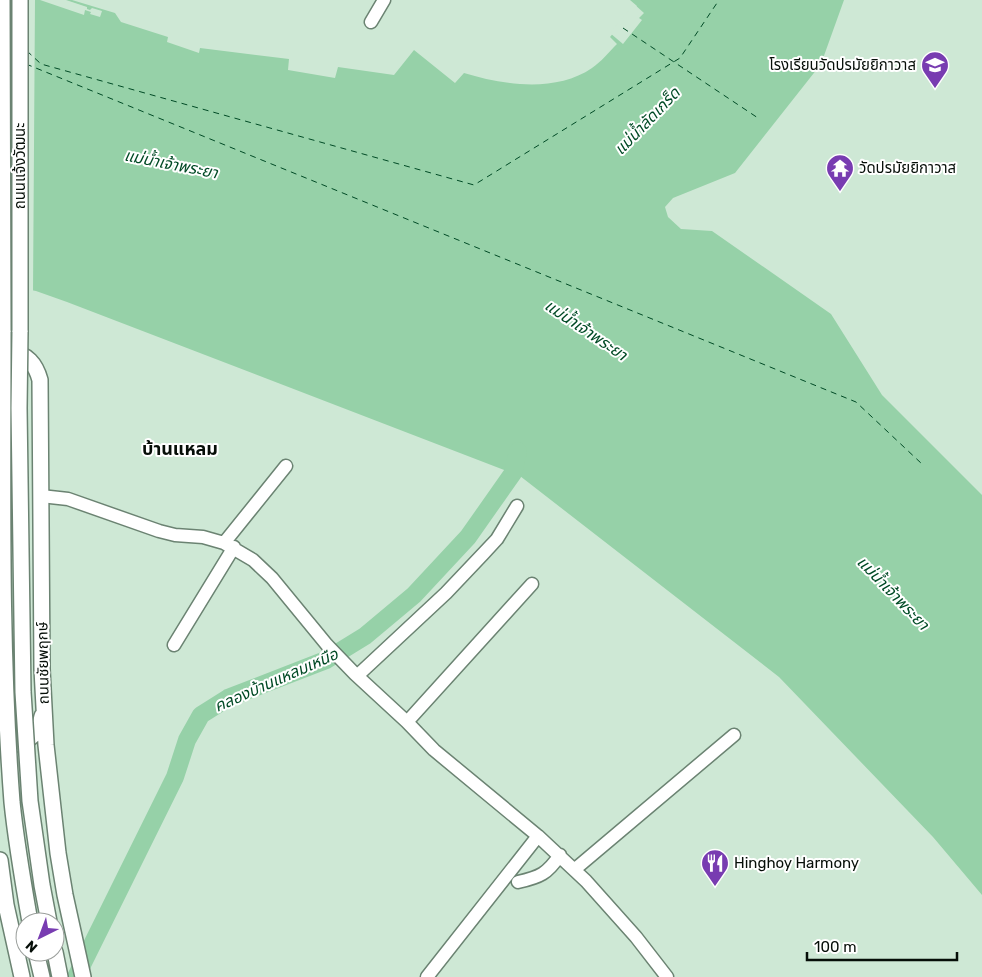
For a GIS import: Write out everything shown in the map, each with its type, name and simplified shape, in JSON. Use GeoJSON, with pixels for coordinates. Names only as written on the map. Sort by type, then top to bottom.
{"type":"FeatureCollection","features":[{"type":"Feature","properties":{"kind":"main road","name":"ถนนแจ้งวัฒนะ"},"geometry":{"type":"LineString","coordinates":[[2,0],[2,574],[5,697],[12,802],[28,912]]}},
{"type":"Feature","properties":{"kind":"main road","name":"ถนนแจ้งวัฒนะ"},"geometry":{"type":"LineString","coordinates":[[20,0],[20,332]]}},
{"type":"Feature","properties":{"kind":"main road","name":"ถนนชัยพฤกษ์"},"geometry":{"type":"LineString","coordinates":[[20,332],[19,408],[23,692],[30,801],[47,912]]}},
{"type":"Feature","properties":{"kind":"main road","name":"ถนนชัยพฤกษ์"},"geometry":{"type":"LineString","coordinates":[[0,355],[12,353],[26,357],[38,370],[40,380],[43,705],[53,816],[65,895],[84,977]]}},
{"type":"Feature","properties":{"kind":"main road"},"geometry":{"type":"LineString","coordinates":[[0,741],[21,744],[29,739],[40,726],[43,705]]}},
{"type":"Feature","properties":{"kind":"main road"},"geometry":{"type":"LineString","coordinates":[[0,860],[6,905],[22,977]]}},
{"type":"Feature","properties":{"kind":"main road"},"geometry":{"type":"LineString","coordinates":[[38,962],[42,977]]}},
{"type":"Feature","properties":{"kind":"main road"},"geometry":{"type":"LineString","coordinates":[[57,962],[60,977]]}},
{"type":"Feature","properties":{"kind":"street"},"geometry":{"type":"LineString","coordinates":[[372,22],[384,0]]}},
{"type":"Feature","properties":{"kind":"street"},"geometry":{"type":"LineString","coordinates":[[174,645],[229,545],[286,466]]}},
{"type":"Feature","properties":{"kind":"street"},"geometry":{"type":"LineString","coordinates":[[41,496],[68,499],[159,532],[203,537],[229,545],[252,560],[272,578],[327,645],[434,750],[560,855],[636,937],[667,977]]}},
{"type":"Feature","properties":{"kind":"street"},"geometry":{"type":"LineString","coordinates":[[353,672],[460,580],[497,539],[517,506]]}},
{"type":"Feature","properties":{"kind":"street"},"geometry":{"type":"LineString","coordinates":[[407,722],[532,584]]}},
{"type":"Feature","properties":{"kind":"street"},"geometry":{"type":"LineString","coordinates":[[574,870],[734,735]]}},
{"type":"Feature","properties":{"kind":"street"},"geometry":{"type":"LineString","coordinates":[[427,977],[538,836]]}},
{"type":"Feature","properties":{"kind":"street"},"geometry":{"type":"LineString","coordinates":[[518,882],[540,877],[547,872],[560,855]]}},
{"type":"Feature","properties":{"kind":"water"},"geometry":{"type":"Polygon","coordinates":[[[0,0],[72,0],[115,13],[121,22],[168,37],[167,42],[199,53],[200,48],[289,59],[288,70],[335,78],[338,67],[394,75],[414,50],[455,83],[464,73],[495,81],[546,84],[578,76],[602,60],[617,44],[610,37],[637,6],[630,0],[844,0],[821,64],[735,173],[673,198],[665,207],[668,217],[681,229],[712,231],[831,314],[882,395],[982,495],[982,895],[933,837],[779,677],[520,476],[67,302],[36,291],[0,284],[0,0]]]}},
{"type":"Feature","properties":{"kind":"pier"},"geometry":{"type":"Polygon","coordinates":[[[0,0],[35,0],[33,293],[0,286],[0,0]]]}},
{"type":"Feature","properties":{"kind":"pier"},"geometry":{"type":"Polygon","coordinates":[[[40,0],[66,0],[87,7],[90,10],[92,8],[102,11],[100,17],[90,14],[91,12],[85,10],[84,15],[40,0]]]}},
{"type":"Feature","properties":{"kind":"pier"},"geometry":{"type":"Polygon","coordinates":[[[634,4],[644,13],[639,18],[642,20],[623,44],[610,33],[634,4]]]}},
{"type":"Feature","properties":{"kind":"waterway","name":"คลองบ้านแหลมเหนือ"},"geometry":{"type":"LineString","coordinates":[[76,977],[175,777],[187,740],[201,715],[228,698],[326,660],[365,636],[414,595],[468,537],[513,473],[518,451]]}},
{"type":"Feature","properties":{"kind":"ferry route"},"geometry":{"type":"LineString","coordinates":[[27,51],[41,64],[474,185],[680,58],[719,0]]}},
{"type":"Feature","properties":{"kind":"ferry route"},"geometry":{"type":"LineString","coordinates":[[623,28],[758,118]]}},
{"type":"Feature","properties":{"kind":"ferry route"},"geometry":{"type":"LineString","coordinates":[[26,64],[856,402],[922,464]]}},
{"type":"Feature","properties":{"kind":"place","name":"โรงเรียนวัดปรมัยยิกาวาส"},"geometry":{"type":"Point","coordinates":[935,89]}},
{"type":"Feature","properties":{"kind":"place","name":"วัดปรมัยยิกาวาส"},"geometry":{"type":"Point","coordinates":[840,192]}},
{"type":"Feature","properties":{"kind":"place","name":"Hinghoy Harmony"},"geometry":{"type":"Point","coordinates":[715,887]}},
{"type":"Feature","properties":{"kind":"district","name":"บ้านแหลม"},"geometry":{"type":"Point","coordinates":[180,449]}},
{"type":"Feature","properties":{"kind":"water label","name":"แม่น้ำลัดเกร็ด"},"geometry":{"type":"Point","coordinates":[647,121]}},
{"type":"Feature","properties":{"kind":"water label","name":"แม่น้ำเจ้าพระยา"},"geometry":{"type":"Point","coordinates":[171,164]}},
{"type":"Feature","properties":{"kind":"water label","name":"แม่น้ำเจ้าพระยา"},"geometry":{"type":"Point","coordinates":[586,330]}},
{"type":"Feature","properties":{"kind":"water label","name":"แม่น้ำเจ้าพระยา"},"geometry":{"type":"Point","coordinates":[893,593]}}]}
